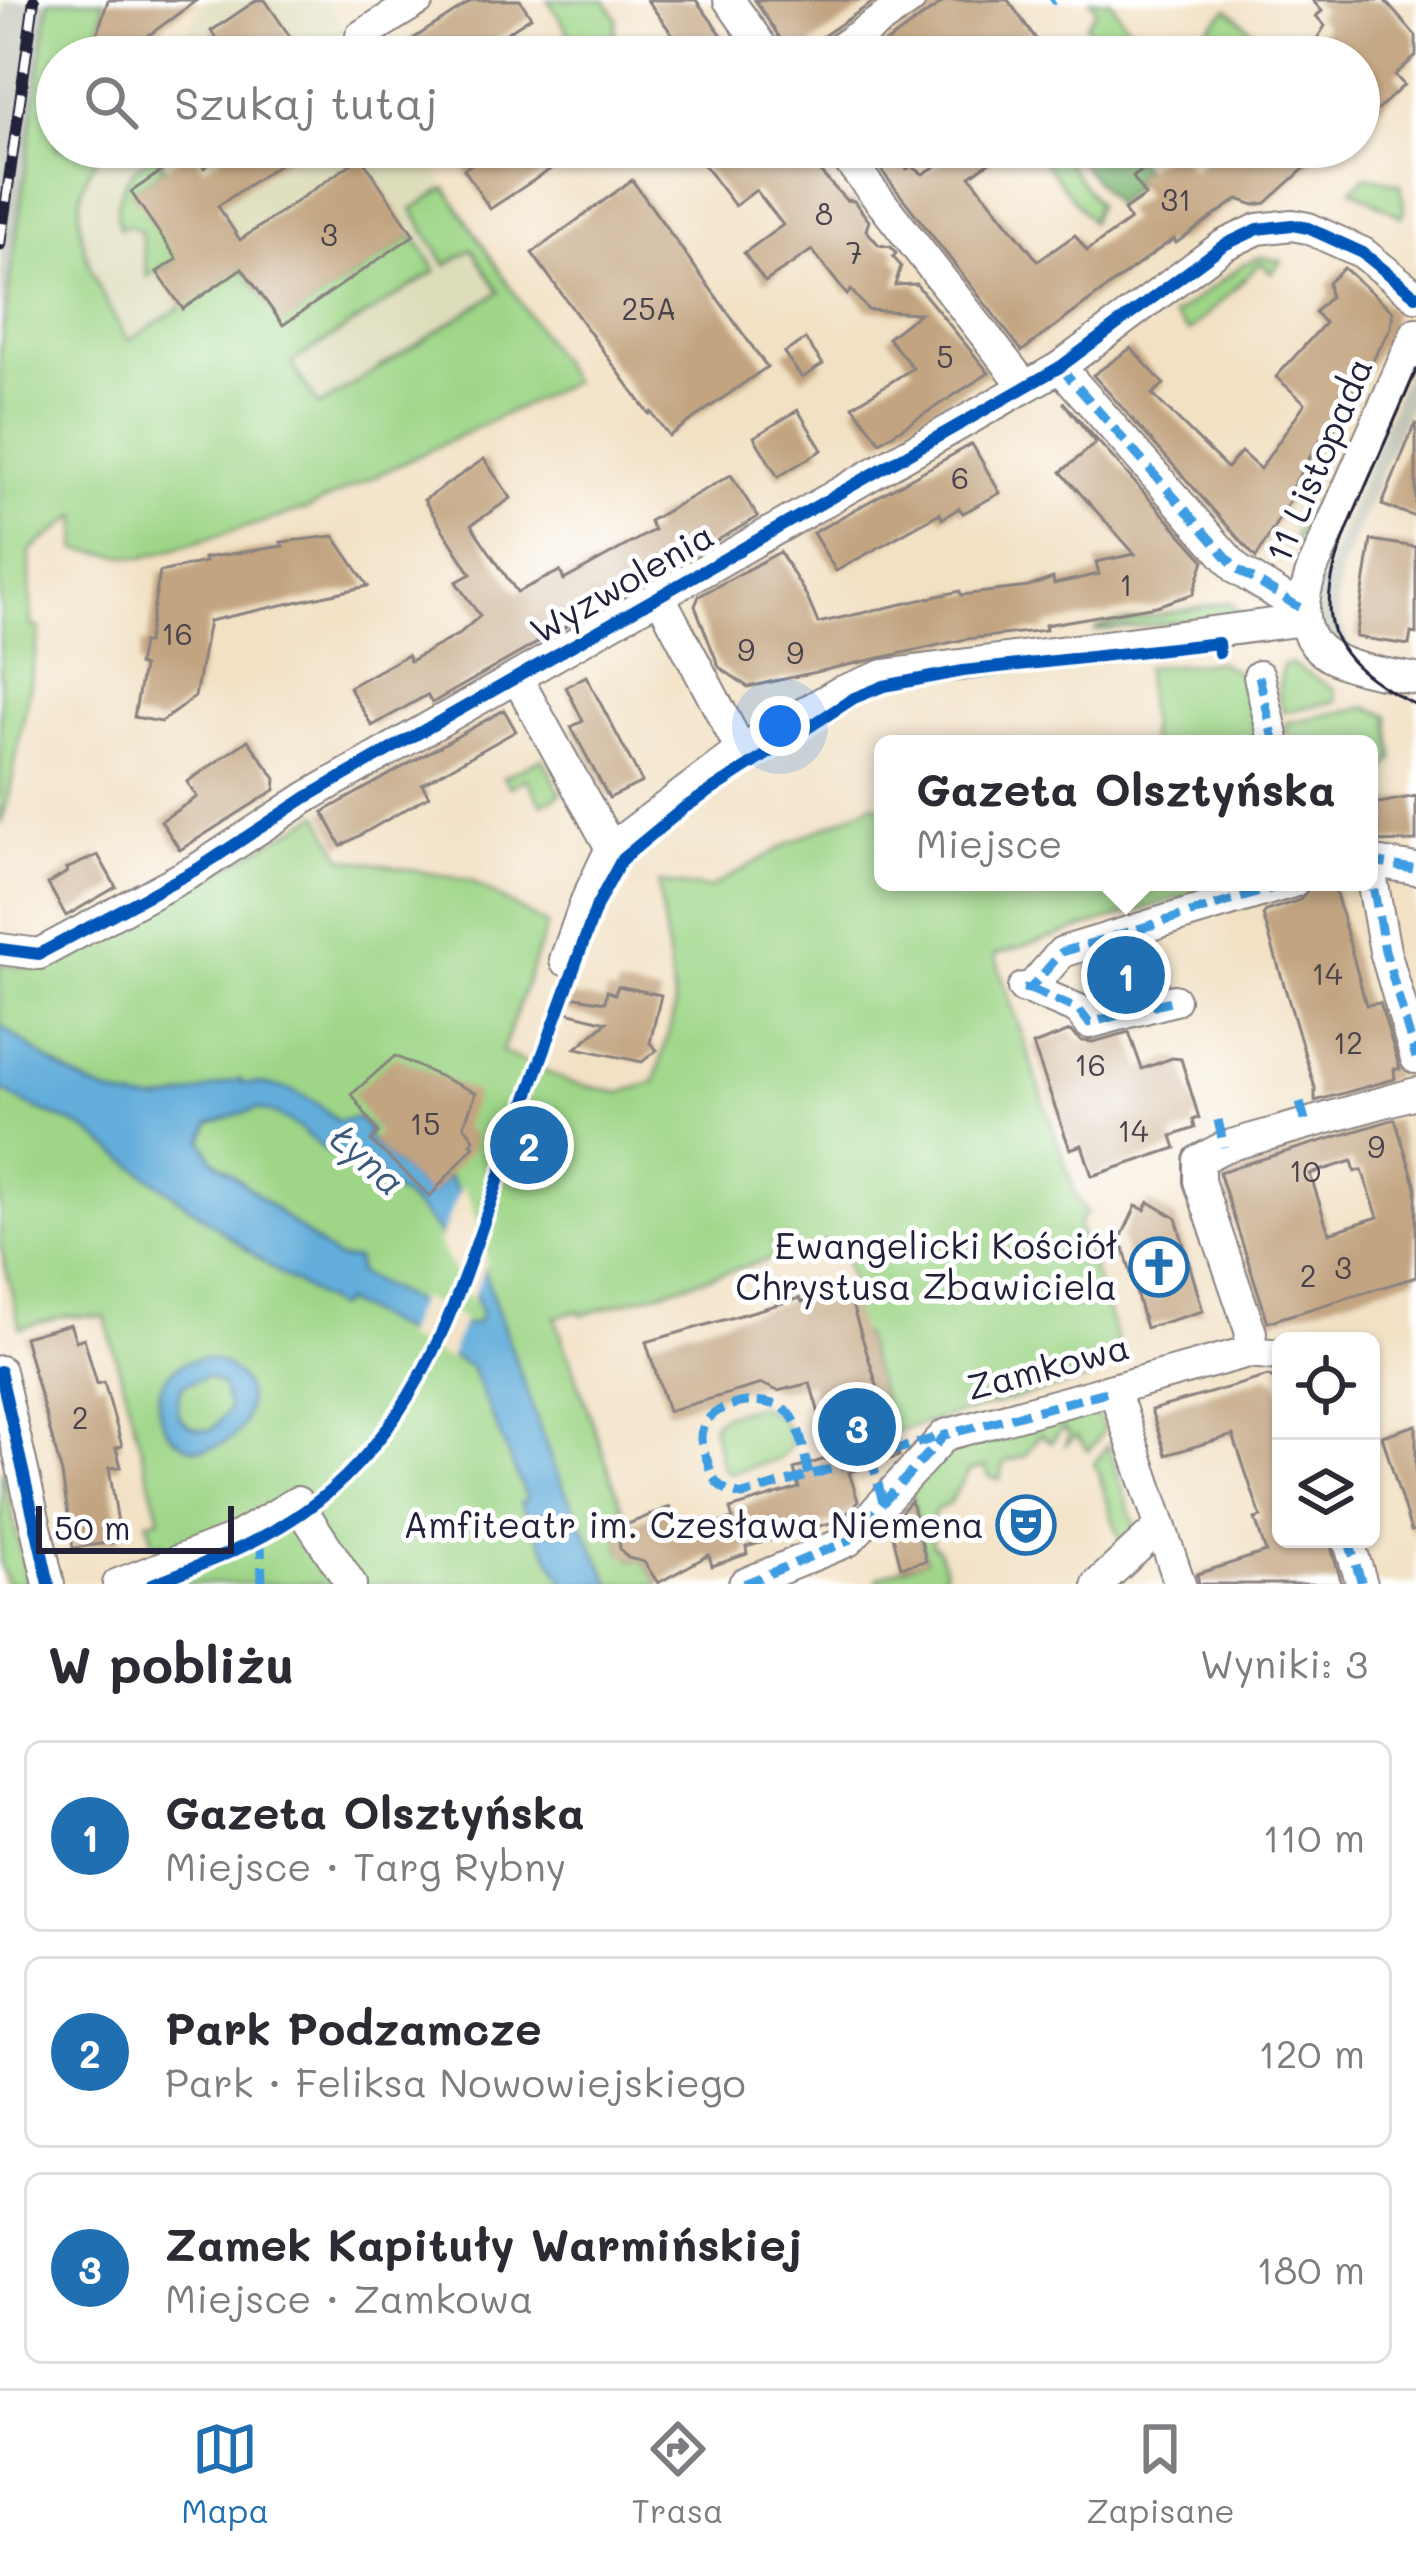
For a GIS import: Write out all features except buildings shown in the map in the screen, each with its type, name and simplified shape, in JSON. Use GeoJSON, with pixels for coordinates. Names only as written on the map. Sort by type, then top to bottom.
{"type":"FeatureCollection","features":[{"type":"Feature","properties":{"kind":"street"},"geometry":{"type":"LineString","coordinates":[[361,36],[419,0]]}},
{"type":"Feature","properties":{"kind":"street"},"geometry":{"type":"LineString","coordinates":[[729,0],[754,36]]}},
{"type":"Feature","properties":{"kind":"street"},"geometry":{"type":"LineString","coordinates":[[858,36],[910,0]]}},
{"type":"Feature","properties":{"kind":"street"},"geometry":{"type":"LineString","coordinates":[[854,168],[1024,385]]}},
{"type":"Feature","properties":{"kind":"street","name":"Wyzwolenia"},"geometry":{"type":"LineString","coordinates":[[0,949],[39,954],[199,868],[307,797],[1060,367],[1224,245],[1258,229],[1308,228],[1364,253],[1416,296]]}},
{"type":"Feature","properties":{"kind":"street","name":"11 Listopada"},"geometry":{"type":"LineString","coordinates":[[1303,614],[1312,571],[1416,333]]}},
{"type":"Feature","properties":{"kind":"street"},"geometry":{"type":"LineString","coordinates":[[1060,367],[1238,570],[1303,614],[1313,643],[1336,663],[1416,679]]}},
{"type":"Feature","properties":{"kind":"street"},"geometry":{"type":"LineString","coordinates":[[660,597],[742,750]]}},
{"type":"Feature","properties":{"kind":"street"},"geometry":{"type":"LineString","coordinates":[[565,960],[611,848],[742,750],[840,692],[884,675],[1303,614]]}},
{"type":"Feature","properties":{"kind":"street"},"geometry":{"type":"LineString","coordinates":[[1259,676],[1273,735]]}},
{"type":"Feature","properties":{"kind":"street","name":"Wyzwolenia"},"geometry":{"type":"LineString","coordinates":[[517,678],[611,848]]}},
{"type":"Feature","properties":{"kind":"street"},"geometry":{"type":"LineString","coordinates":[[1378,863],[1415,869]]}},
{"type":"Feature","properties":{"kind":"street"},"geometry":{"type":"LineString","coordinates":[[1174,1000],[1089,1023],[1079,1010],[1027,989],[1062,952],[1263,891]]}},
{"type":"Feature","properties":{"kind":"street"},"geometry":{"type":"LineString","coordinates":[[1374,891],[1385,951],[1416,1058]]}},
{"type":"Feature","properties":{"kind":"street"},"geometry":{"type":"LineString","coordinates":[[1248,1352],[1251,1333],[1198,1181],[1214,1142],[1303,1113],[1416,1094]]}},
{"type":"Feature","properties":{"kind":"street","name":"Zamkowa"},"geometry":{"type":"LineString","coordinates":[[744,1584],[848,1540],[946,1435],[1248,1352],[1272,1354]]}},
{"type":"Feature","properties":{"kind":"street"},"geometry":{"type":"LineString","coordinates":[[0,1371],[49,1584]]}},
{"type":"Feature","properties":{"kind":"street"},"geometry":{"type":"LineString","coordinates":[[1114,1390],[1180,1584]]}},
{"type":"Feature","properties":{"kind":"street"},"geometry":{"type":"LineString","coordinates":[[118,1584],[234,1539],[297,1502],[351,1584]]}},
{"type":"Feature","properties":{"kind":"street"},"geometry":{"type":"LineString","coordinates":[[1098,1584],[1160,1527]]}},
{"type":"Feature","properties":{"kind":"street"},"geometry":{"type":"LineString","coordinates":[[1351,1548],[1362,1584]]}},
{"type":"Feature","properties":{"kind":"shaded area"},"geometry":{"type":"Polygon","coordinates":[[[5,0],[49,0],[44,36],[36,36],[36,93],[0,352],[0,33],[5,0]]]}},
{"type":"Feature","properties":{"kind":"shaded area"},"geometry":{"type":"Polygon","coordinates":[[[206,0],[326,0],[349,36],[185,36],[206,0]]]}},
{"type":"Feature","properties":{"kind":"shaded area"},"geometry":{"type":"Polygon","coordinates":[[[65,168],[434,168],[572,382],[307,509],[142,558],[77,550],[78,515],[29,552],[65,168]]]}},
{"type":"Feature","properties":{"kind":"shaded area"},"geometry":{"type":"Polygon","coordinates":[[[1416,348],[1416,390],[1340,573],[1340,624],[1359,653],[1333,643],[1322,629],[1314,599],[1416,348]]]}},
{"type":"Feature","properties":{"kind":"green space"},"geometry":{"type":"Polygon","coordinates":[[[49,0],[104,0],[99,36],[44,36],[49,0]]]}},
{"type":"Feature","properties":{"kind":"green space"},"geometry":{"type":"Polygon","coordinates":[[[548,0],[605,0],[617,18],[612,36],[570,36],[548,0]]]}},
{"type":"Feature","properties":{"kind":"green space"},"geometry":{"type":"Polygon","coordinates":[[[1090,0],[1110,0],[1135,36],[1094,36],[1086,25],[1097,10],[1090,0]]]}},
{"type":"Feature","properties":{"kind":"green space"},"geometry":{"type":"Polygon","coordinates":[[[1228,9],[1258,36],[1216,36],[1209,27],[1228,9]]]}},
{"type":"Feature","properties":{"kind":"green space"},"geometry":{"type":"Polygon","coordinates":[[[36,93],[36,168],[92,168],[80,200],[83,243],[107,305],[128,341],[242,268],[283,324],[414,235],[436,271],[291,363],[319,406],[499,292],[472,249],[446,265],[412,209],[446,188],[572,382],[307,509],[142,558],[77,550],[78,515],[30,551],[31,626],[40,628],[0,826],[0,352],[36,93]]]}},
{"type":"Feature","properties":{"kind":"green space"},"geometry":{"type":"Polygon","coordinates":[[[137,168],[165,168],[132,192],[183,255],[147,277],[141,232],[130,225],[120,228],[118,217],[120,195],[137,168]]]}},
{"type":"Feature","properties":{"kind":"green space"},"geometry":{"type":"Polygon","coordinates":[[[1049,168],[1071,168],[1097,204],[1091,222],[1049,168]]]}},
{"type":"Feature","properties":{"kind":"green space"},"geometry":{"type":"Polygon","coordinates":[[[1084,168],[1143,168],[1133,176],[1137,183],[1115,205],[1084,168]]]}},
{"type":"Feature","properties":{"kind":"green space"},"geometry":{"type":"Polygon","coordinates":[[[1367,176],[1401,184],[1401,217],[1352,189],[1367,176]]]}},
{"type":"Feature","properties":{"kind":"green space"},"geometry":{"type":"Polygon","coordinates":[[[1260,257],[1282,261],[1271,273],[1261,263],[1189,332],[1173,316],[1244,264],[1260,257]]]}},
{"type":"Feature","properties":{"kind":"green space"},"geometry":{"type":"Polygon","coordinates":[[[1347,447],[1355,450],[1305,559],[1294,536],[1347,447]]]}},
{"type":"Feature","properties":{"kind":"green space"},"geometry":{"type":"Polygon","coordinates":[[[1230,602],[1242,615],[1094,631],[1102,626],[1230,602]]]}},
{"type":"Feature","properties":{"kind":"green space"},"geometry":{"type":"Polygon","coordinates":[[[1219,662],[1241,674],[1256,735],[1149,735],[1145,667],[1219,662]]]}},
{"type":"Feature","properties":{"kind":"green space"},"geometry":{"type":"Polygon","coordinates":[[[1291,664],[1334,689],[1336,701],[1283,712],[1278,692],[1283,666],[1291,664]]]}},
{"type":"Feature","properties":{"kind":"green space"},"geometry":{"type":"Polygon","coordinates":[[[1366,707],[1388,715],[1394,759],[1378,775],[1378,735],[1288,735],[1285,723],[1366,707]]]}},
{"type":"Feature","properties":{"kind":"green space"},"geometry":{"type":"Polygon","coordinates":[[[543,758],[561,794],[542,804],[526,778],[510,787],[503,777],[543,758]]]}},
{"type":"Feature","properties":{"kind":"green space"},"geometry":{"type":"Polygon","coordinates":[[[874,804],[874,891],[1201,891],[995,955],[1076,1196],[1087,1214],[1079,1228],[1124,1361],[1095,1370],[1091,1378],[893,1432],[862,1334],[857,1334],[847,1289],[853,1287],[841,1246],[831,1241],[582,1315],[579,1311],[555,1317],[628,1523],[619,1536],[620,1549],[632,1560],[643,1561],[660,1584],[151,1584],[164,1542],[154,1545],[147,1522],[160,1518],[105,1317],[66,1316],[20,1328],[0,1244],[0,964],[48,970],[319,814],[343,858],[469,880],[547,925],[502,1052],[569,1082],[620,1093],[655,1082],[675,1008],[658,883],[710,888],[874,804]]]}},
{"type":"Feature","properties":{"kind":"green space"},"geometry":{"type":"Polygon","coordinates":[[[755,1406],[780,1418],[791,1445],[779,1459],[730,1473],[722,1466],[712,1425],[721,1416],[755,1406]]]}},
{"type":"Feature","properties":{"kind":"green space"},"geometry":{"type":"Polygon","coordinates":[[[1089,1410],[1104,1430],[1089,1451],[1076,1436],[1066,1444],[1069,1433],[1063,1428],[1051,1442],[1040,1434],[1025,1456],[1005,1462],[1000,1480],[989,1477],[986,1467],[970,1470],[931,1522],[933,1547],[946,1571],[933,1584],[877,1584],[878,1577],[926,1560],[909,1485],[943,1451],[1089,1410]]]}},
{"type":"Feature","properties":{"kind":"green space"},"geometry":{"type":"Polygon","coordinates":[[[1108,1445],[1138,1535],[1126,1546],[1094,1464],[1108,1445]]]}},
{"type":"Feature","properties":{"kind":"green space"},"geometry":{"type":"Polygon","coordinates":[[[2,1468],[28,1584],[7,1584],[0,1563],[2,1468]]]}},
{"type":"Feature","properties":{"kind":"water","name":"Łyna"},"geometry":{"type":"Polygon","coordinates":[[[0,1025],[78,1079],[122,1097],[168,1100],[241,1079],[242,1083],[294,1092],[337,1121],[357,1118],[370,1130],[366,1136],[430,1195],[448,1176],[464,1201],[478,1255],[554,1468],[611,1584],[565,1584],[520,1503],[527,1499],[471,1367],[344,1302],[336,1308],[276,1271],[86,1130],[0,1088],[0,1025]],[[257,1109],[210,1123],[203,1140],[212,1158],[338,1259],[356,1259],[359,1274],[454,1321],[477,1323],[481,1314],[460,1265],[416,1208],[287,1120],[257,1109]]]}},
{"type":"Feature","properties":{"kind":"water"},"geometry":{"type":"Polygon","coordinates":[[[202,1358],[223,1364],[239,1376],[248,1405],[243,1425],[230,1439],[201,1449],[169,1433],[159,1398],[164,1381],[178,1367],[202,1358]],[[207,1377],[184,1384],[178,1411],[186,1424],[213,1429],[229,1409],[222,1385],[207,1377]]]}},
{"type":"Feature","properties":{"kind":"pier"},"geometry":{"type":"Polygon","coordinates":[[[461,1185],[487,1260],[471,1302],[439,1243],[461,1185]]]}},
{"type":"Feature","properties":{"kind":"pier"},"geometry":{"type":"Polygon","coordinates":[[[419,1297],[464,1319],[449,1360],[403,1338],[419,1297]]]}},
{"type":"Feature","properties":{"kind":"tram line"},"geometry":{"type":"LineString","coordinates":[[1416,370],[1346,535],[1330,594],[1330,619],[1338,642],[1354,664],[1416,705]]}},
{"type":"Feature","properties":{"kind":"railway"},"geometry":{"type":"LineString","coordinates":[[0,245],[34,0]]}},
{"type":"Feature","properties":{"kind":"marked path"},"geometry":{"type":"LineString","coordinates":[[1060,367],[1238,570],[1302,609]]}},
{"type":"Feature","properties":{"kind":"marked path"},"geometry":{"type":"LineString","coordinates":[[1259,676],[1273,735]]}},
{"type":"Feature","properties":{"kind":"marked path"},"geometry":{"type":"LineString","coordinates":[[1378,863],[1413,869]]}},
{"type":"Feature","properties":{"kind":"marked path"},"geometry":{"type":"LineString","coordinates":[[1023,988],[1030,989],[1062,952],[1263,891]]}},
{"type":"Feature","properties":{"kind":"marked path"},"geometry":{"type":"LineString","coordinates":[[1374,891],[1385,951],[1416,1058]]}},
{"type":"Feature","properties":{"kind":"marked path"},"geometry":{"type":"LineString","coordinates":[[1030,989],[1079,1010],[1089,1023],[1174,1000]]}},
{"type":"Feature","properties":{"kind":"marked path"},"geometry":{"type":"LineString","coordinates":[[1300,1103],[1306,1123]]}},
{"type":"Feature","properties":{"kind":"marked path"},"geometry":{"type":"LineString","coordinates":[[1218,1120],[1224,1147]]}},
{"type":"Feature","properties":{"kind":"marked path"},"geometry":{"type":"LineString","coordinates":[[744,1584],[848,1541],[945,1435],[1114,1390]]}},
{"type":"Feature","properties":{"kind":"marked path"},"geometry":{"type":"LineString","coordinates":[[809,1474],[796,1424],[784,1409],[771,1403],[740,1403],[712,1415],[704,1425],[701,1441],[714,1478],[725,1489],[743,1495],[945,1435]]}},
{"type":"Feature","properties":{"kind":"marked path"},"geometry":{"type":"LineString","coordinates":[[871,1457],[883,1502]]}},
{"type":"Feature","properties":{"kind":"marked path"},"geometry":{"type":"LineString","coordinates":[[261,1539],[262,1584]]}},
{"type":"Feature","properties":{"kind":"marked path"},"geometry":{"type":"LineString","coordinates":[[1351,1548],[1362,1584]]}},
{"type":"Feature","properties":{"kind":"cycle path"},"geometry":{"type":"LineString","coordinates":[[0,949],[39,954],[199,868],[307,797],[1060,367],[1224,245],[1258,229],[1308,228],[1363,253],[1416,296]]}},
{"type":"Feature","properties":{"kind":"cycle path"},"geometry":{"type":"LineString","coordinates":[[152,1584],[245,1545],[310,1507],[365,1456],[394,1419],[459,1292],[597,905],[622,859],[684,808],[854,698],[884,686],[963,671],[1218,643],[1219,653]]}},
{"type":"Feature","properties":{"kind":"cycle path"},"geometry":{"type":"LineString","coordinates":[[0,1371],[49,1584]]}},
{"type":"Feature","properties":{"kind":"place","name":"Gazeta Olsztyńska"},"geometry":{"type":"Point","coordinates":[1126,975]}},
{"type":"Feature","properties":{"kind":"place","name":"Park Podzamcze"},"geometry":{"type":"Point","coordinates":[529,1145]}},
{"type":"Feature","properties":{"kind":"place","name":"Ewangelicki Kościół Chrystusa Zbawiciela"},"geometry":{"type":"Point","coordinates":[1159,1267]}},
{"type":"Feature","properties":{"kind":"place","name":"Zamek Kapituły Warmińskiej"},"geometry":{"type":"Point","coordinates":[857,1427]}},
{"type":"Feature","properties":{"kind":"place","name":"Amfiteatr im. Czesława Niemena"},"geometry":{"type":"Point","coordinates":[1026,1525]}}]}
